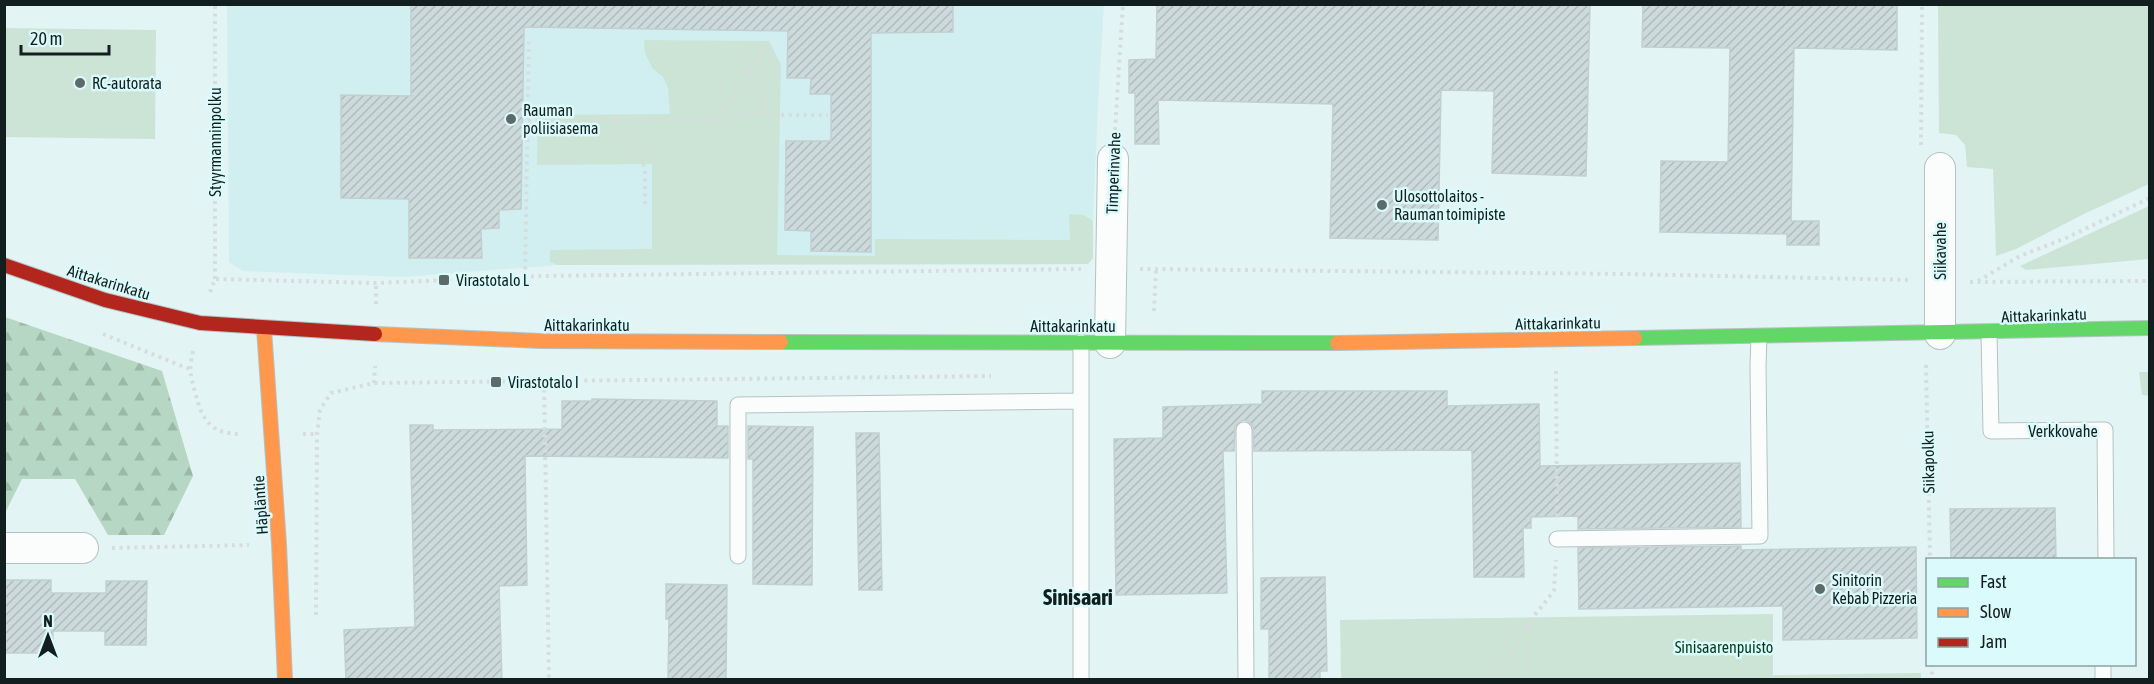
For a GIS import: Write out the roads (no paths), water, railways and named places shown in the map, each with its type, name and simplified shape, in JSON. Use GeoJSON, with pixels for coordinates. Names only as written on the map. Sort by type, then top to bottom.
{"type":"FeatureCollection","features":[{"type":"Feature","properties":{"kind":"main road","name":"Aittakarinkatu"},"geometry":{"type":"LineString","coordinates":[[4,265],[105,300],[200,323],[264,329],[541,341],[1306,343],[1940,334],[2150,328]]}},
{"type":"Feature","properties":{"kind":"main road","name":"Häpläntie"},"geometry":{"type":"LineString","coordinates":[[264,329],[279,544],[285,680]]}},
{"type":"Feature","properties":{"kind":"street","name":"Timperinvahe"},"geometry":{"type":"LineString","coordinates":[[1096,342],[1110,269],[1113,159]]}},
{"type":"Feature","properties":{"kind":"street","name":"Siikavahe"},"geometry":{"type":"LineString","coordinates":[[1940,168],[1940,334]]}},
{"type":"Feature","properties":{"kind":"street"},"geometry":{"type":"LineString","coordinates":[[4,548],[83,548]]}},
{"type":"Feature","properties":{"kind":"lane","name":"Verkkovahe"},"geometry":{"type":"LineString","coordinates":[[1989,333],[1991,432],[2105,430],[2106,558]]}},
{"type":"Feature","properties":{"kind":"lane"},"geometry":{"type":"LineString","coordinates":[[1557,539],[1760,536],[1759,337]]}},
{"type":"Feature","properties":{"kind":"lane"},"geometry":{"type":"LineString","coordinates":[[1082,680],[1082,401],[1096,342]]}},
{"type":"Feature","properties":{"kind":"lane"},"geometry":{"type":"LineString","coordinates":[[738,556],[738,405],[1082,401]]}},
{"type":"Feature","properties":{"kind":"lane"},"geometry":{"type":"LineString","coordinates":[[1244,430],[1246,680]]}},
{"type":"Feature","properties":{"kind":"place","name":"RC-autorata"},"geometry":{"type":"Point","coordinates":[80,83]}},
{"type":"Feature","properties":{"kind":"place","name":"Rauman poliisiasema"},"geometry":{"type":"Point","coordinates":[511,119]}},
{"type":"Feature","properties":{"kind":"place","name":"Ulosottolaitos - Rauman toimipiste"},"geometry":{"type":"Point","coordinates":[1382,205]}},
{"type":"Feature","properties":{"kind":"place","name":"Virastotalo L"},"geometry":{"type":"Point","coordinates":[444,280]}},
{"type":"Feature","properties":{"kind":"place","name":"Virastotalo I"},"geometry":{"type":"Point","coordinates":[496,382]}},
{"type":"Feature","properties":{"kind":"place","name":"Sinitorin Kebab Pizzeria"},"geometry":{"type":"Point","coordinates":[1820,589]}},
{"type":"Feature","properties":{"kind":"district","name":"Sinisaari"},"geometry":{"type":"Point","coordinates":[1078,597]}},
{"type":"Feature","properties":{"kind":"park label","name":"Sinisaarenpuisto"},"geometry":{"type":"Point","coordinates":[1724,647]}}]}
